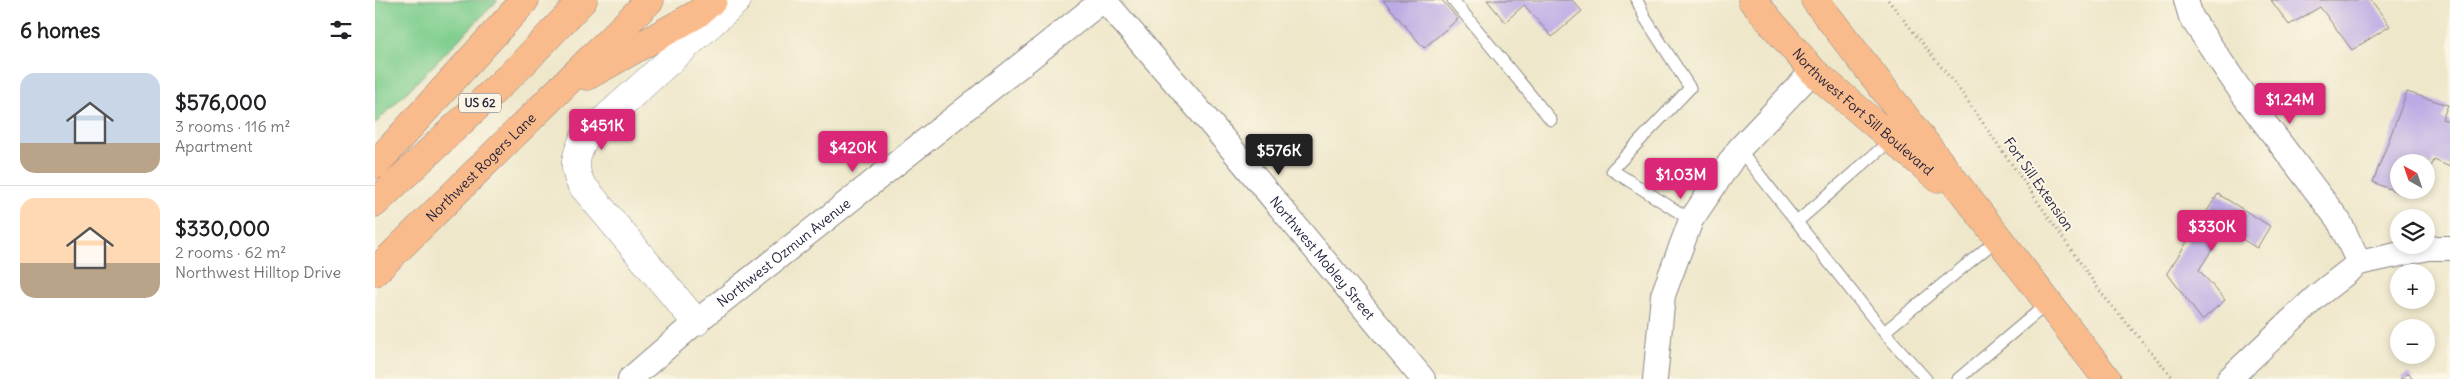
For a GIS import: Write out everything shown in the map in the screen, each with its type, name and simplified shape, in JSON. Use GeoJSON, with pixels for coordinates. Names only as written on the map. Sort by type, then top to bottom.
{"type":"FeatureCollection","features":[{"type":"Feature","properties":{"kind":"main road"},"geometry":{"type":"LineString","coordinates":[[375,165],[525,0]]}},
{"type":"Feature","properties":{"kind":"main road","name":"US 62"},"geometry":{"type":"LineString","coordinates":[[375,203],[522,64],[583,0]]}},
{"type":"Feature","properties":{"kind":"main road","name":"Northwest Rogers Lane"},"geometry":{"type":"LineString","coordinates":[[375,272],[650,0]]}},
{"type":"Feature","properties":{"kind":"main road"},"geometry":{"type":"LineString","coordinates":[[557,93],[697,14],[713,0]]}},
{"type":"Feature","properties":{"kind":"main road","name":"Northwest Fort Sill Boulevard"},"geometry":{"type":"LineString","coordinates":[[1752,0],[1813,71],[1981,214]]}},
{"type":"Feature","properties":{"kind":"main road","name":"Northwest Fort Sill Boulevard"},"geometry":{"type":"LineString","coordinates":[[1815,0],[2107,379]]}},
{"type":"Feature","properties":{"kind":"street"},"geometry":{"type":"LineString","coordinates":[[696,322],[581,184],[575,171],[575,157],[584,138],[737,0]]}},
{"type":"Feature","properties":{"kind":"street","name":"Northwest Ozmun Avenue"},"geometry":{"type":"LineString","coordinates":[[630,379],[696,322],[1104,0]]}},
{"type":"Feature","properties":{"kind":"street","name":"Northwest Mobley Street"},"geometry":{"type":"LineString","coordinates":[[1104,0],[1206,118],[1423,379]]}},
{"type":"Feature","properties":{"kind":"street"},"geometry":{"type":"LineString","coordinates":[[2186,0],[2191,17],[2241,93],[2339,221],[2359,262]]}},
{"type":"Feature","properties":{"kind":"street"},"geometry":{"type":"LineString","coordinates":[[1655,379],[1663,295],[1691,220],[1739,149],[1813,71]]}},
{"type":"Feature","properties":{"kind":"street"},"geometry":{"type":"LineString","coordinates":[[2229,379],[2317,296],[2359,262],[2428,248],[2450,248]]}},
{"type":"Feature","properties":{"kind":"lane"},"geometry":{"type":"LineString","coordinates":[[1453,0],[1551,120]]}},
{"type":"Feature","properties":{"kind":"lane"},"geometry":{"type":"LineString","coordinates":[[1637,0],[1645,18],[1691,88],[1611,170],[1691,220]]}},
{"type":"Feature","properties":{"kind":"lane"},"geometry":{"type":"LineString","coordinates":[[1797,222],[1892,139]]}},
{"type":"Feature","properties":{"kind":"lane"},"geometry":{"type":"LineString","coordinates":[[1739,149],[1884,332],[1926,379]]}},
{"type":"Feature","properties":{"kind":"lane"},"geometry":{"type":"LineString","coordinates":[[1884,332],[1999,238]]}},
{"type":"Feature","properties":{"kind":"lane"},"geometry":{"type":"LineString","coordinates":[[1958,379],[2049,302]]}},
{"type":"Feature","properties":{"kind":"path","name":"Fort Sill Extension"},"geometry":{"type":"LineString","coordinates":[[1888,0],[1962,93],[2102,294],[2175,379]]}},
{"type":"Feature","properties":{"kind":"green space"},"geometry":{"type":"Polygon","coordinates":[[[375,0],[498,0],[375,124],[375,0]]]}},
{"type":"Feature","properties":{"kind":"building"},"geometry":{"type":"Polygon","coordinates":[[[1383,0],[1442,0],[1458,19],[1424,48],[1383,0]]]}},
{"type":"Feature","properties":{"kind":"building"},"geometry":{"type":"Polygon","coordinates":[[[1487,0],[1572,0],[1582,11],[1552,37],[1524,5],[1505,22],[1487,0]]]}},
{"type":"Feature","properties":{"kind":"building"},"geometry":{"type":"Polygon","coordinates":[[[2271,0],[2371,0],[2390,26],[2352,50],[2320,7],[2289,25],[2271,0]]]}},
{"type":"Feature","properties":{"kind":"building"},"geometry":{"type":"Polygon","coordinates":[[[2407,92],[2448,105],[2442,119],[2450,121],[2450,167],[2435,160],[2435,154],[2390,154],[2390,189],[2373,182],[2407,92]]]}},
{"type":"Feature","properties":{"kind":"building"},"geometry":{"type":"Polygon","coordinates":[[[2218,194],[2270,226],[2257,248],[2225,229],[2199,270],[2225,300],[2202,320],[2167,273],[2218,194]]]}},
{"type":"Feature","properties":{"kind":"building"},"geometry":{"type":"Polygon","coordinates":[[[2409,373],[2413,379],[2400,379],[2409,373]]]}}]}
